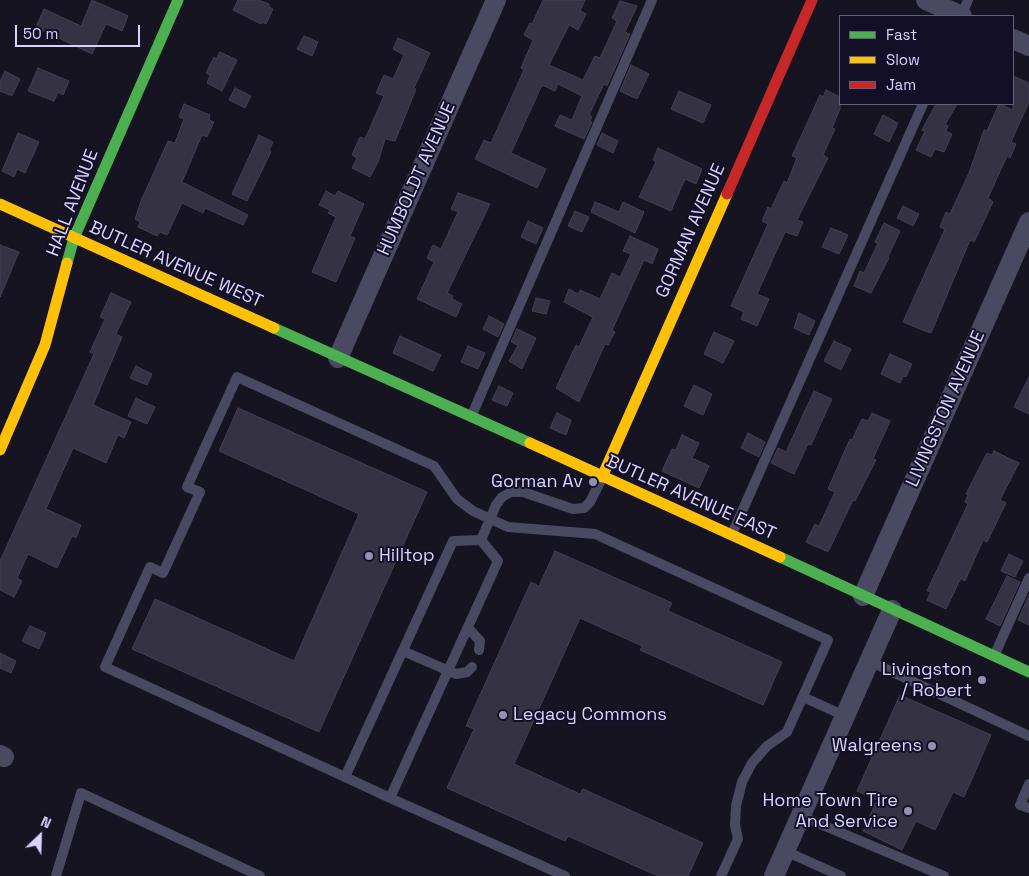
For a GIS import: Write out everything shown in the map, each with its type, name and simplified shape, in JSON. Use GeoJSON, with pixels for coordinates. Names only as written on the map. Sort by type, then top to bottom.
{"type":"FeatureCollection","features":[{"type":"Feature","properties":{"kind":"street","name":"HALL AVENUE"},"geometry":{"type":"LineString","coordinates":[[0,450],[45,345],[74,238],[178,0]]}},
{"type":"Feature","properties":{"kind":"street","name":"HUMBOLDT AVENUE"},"geometry":{"type":"LineString","coordinates":[[338,358],[496,0]]}},
{"type":"Feature","properties":{"kind":"street","name":"GORMAN AVENUE"},"geometry":{"type":"LineString","coordinates":[[602,477],[812,0]]}},
{"type":"Feature","properties":{"kind":"street"},"geometry":{"type":"LineString","coordinates":[[926,0],[960,15]]}},
{"type":"Feature","properties":{"kind":"street"},"geometry":{"type":"LineString","coordinates":[[1014,39],[1029,46]]}},
{"type":"Feature","properties":{"kind":"street","name":"BUTLER AVENUE WEST"},"geometry":{"type":"LineString","coordinates":[[0,204],[338,358]]}},
{"type":"Feature","properties":{"kind":"street","name":"LIVINGSTON AVENUE"},"geometry":{"type":"LineString","coordinates":[[863,596],[1029,222]]}},
{"type":"Feature","properties":{"kind":"street","name":"BUTLER AVENUE EAST"},"geometry":{"type":"LineString","coordinates":[[338,358],[732,535],[1029,672]]}},
{"type":"Feature","properties":{"kind":"street"},"geometry":{"type":"LineString","coordinates":[[774,876],[892,610]]}},
{"type":"Feature","properties":{"kind":"lane"},"geometry":{"type":"LineString","coordinates":[[471,418],[652,0]]}},
{"type":"Feature","properties":{"kind":"lane"},"geometry":{"type":"LineString","coordinates":[[962,15],[968,0]]}},
{"type":"Feature","properties":{"kind":"lane"},"geometry":{"type":"LineString","coordinates":[[732,535],[923,105]]}},
{"type":"Feature","properties":{"kind":"lane"},"geometry":{"type":"LineString","coordinates":[[565,876],[105,667],[150,567],[163,573],[200,492],[187,487],[237,377],[434,466],[457,498],[473,511],[490,519],[508,527],[595,534],[828,640],[787,732],[767,746],[752,762],[742,782],[736,806],[735,825],[738,839],[721,876]]}},
{"type":"Feature","properties":{"kind":"lane"},"geometry":{"type":"LineString","coordinates":[[481,540],[499,501],[511,492],[523,492],[573,509],[584,508],[590,502],[602,477]]}},
{"type":"Feature","properties":{"kind":"lane"},"geometry":{"type":"LineString","coordinates":[[345,777],[453,540],[481,540]]}},
{"type":"Feature","properties":{"kind":"lane"},"geometry":{"type":"LineString","coordinates":[[390,798],[498,561],[481,540]]}},
{"type":"Feature","properties":{"kind":"lane"},"geometry":{"type":"LineString","coordinates":[[994,657],[1029,578]]}},
{"type":"Feature","properties":{"kind":"lane"},"geometry":{"type":"LineString","coordinates":[[468,628],[480,641],[479,650]]}},
{"type":"Feature","properties":{"kind":"lane"},"geometry":{"type":"LineString","coordinates":[[403,651],[456,674],[466,672],[472,666]]}},
{"type":"Feature","properties":{"kind":"lane"},"geometry":{"type":"LineString","coordinates":[[869,661],[1029,736]]}},
{"type":"Feature","properties":{"kind":"lane"},"geometry":{"type":"LineString","coordinates":[[803,697],[845,716]]}},
{"type":"Feature","properties":{"kind":"lane"},"geometry":{"type":"LineString","coordinates":[[1029,784],[1020,804],[1029,808]]}},
{"type":"Feature","properties":{"kind":"lane"},"geometry":{"type":"LineString","coordinates":[[56,876],[81,793],[260,876]]}},
{"type":"Feature","properties":{"kind":"lane"},"geometry":{"type":"LineString","coordinates":[[801,816],[944,876]]}},
{"type":"Feature","properties":{"kind":"lane"},"geometry":{"type":"LineString","coordinates":[[785,851],[841,876]]}},
{"type":"Feature","properties":{"kind":"building"},"geometry":{"type":"Polygon","coordinates":[[[92,0],[128,16],[122,31],[106,24],[92,54],[36,27],[44,9],[81,26],[92,0]]]}},
{"type":"Feature","properties":{"kind":"building"},"geometry":{"type":"Polygon","coordinates":[[[238,0],[258,0],[269,4],[269,7],[273,9],[266,24],[262,22],[261,24],[233,10],[238,0]]]}},
{"type":"Feature","properties":{"kind":"building"},"geometry":{"type":"Polygon","coordinates":[[[543,0],[585,0],[580,11],[586,14],[578,30],[569,25],[549,65],[583,80],[595,56],[600,58],[617,21],[612,18],[620,1],[637,6],[625,32],[630,34],[607,86],[604,84],[589,115],[592,117],[590,121],[592,122],[584,139],[555,126],[560,115],[572,120],[582,96],[558,84],[555,91],[542,85],[511,153],[546,169],[537,188],[475,159],[484,140],[491,143],[524,70],[521,68],[533,40],[524,35],[530,23],[532,24],[543,0]]]}},
{"type":"Feature","properties":{"kind":"building"},"geometry":{"type":"Polygon","coordinates":[[[304,36],[318,42],[312,56],[297,49],[304,36]]]}},
{"type":"Feature","properties":{"kind":"building"},"geometry":{"type":"Polygon","coordinates":[[[398,38],[430,53],[414,88],[416,89],[395,141],[385,139],[378,162],[370,177],[352,168],[357,158],[352,155],[360,137],[365,139],[384,96],[376,93],[384,75],[393,79],[404,55],[393,49],[398,38]]]}},
{"type":"Feature","properties":{"kind":"building"},"geometry":{"type":"Polygon","coordinates":[[[220,52],[237,60],[222,91],[207,83],[210,75],[206,73],[214,57],[216,59],[220,52]]]}},
{"type":"Feature","properties":{"kind":"building"},"geometry":{"type":"Polygon","coordinates":[[[631,65],[649,74],[637,99],[620,91],[631,65]]]}},
{"type":"Feature","properties":{"kind":"building"},"geometry":{"type":"Polygon","coordinates":[[[38,68],[69,81],[63,95],[58,92],[54,101],[28,91],[38,68]]]}},
{"type":"Feature","properties":{"kind":"building"},"geometry":{"type":"Polygon","coordinates":[[[5,71],[20,79],[12,96],[0,91],[0,82],[5,71]]]}},
{"type":"Feature","properties":{"kind":"building"},"geometry":{"type":"Polygon","coordinates":[[[1014,76],[1029,83],[1029,102],[1011,142],[1016,144],[1010,158],[1007,156],[988,198],[993,202],[974,242],[970,240],[931,333],[903,322],[945,229],[940,227],[946,212],[950,214],[969,173],[984,130],[987,131],[999,105],[1013,110],[1014,76]]]}},
{"type":"Feature","properties":{"kind":"building"},"geometry":{"type":"Polygon","coordinates":[[[235,88],[251,96],[245,108],[229,100],[235,88]]]}},
{"type":"Feature","properties":{"kind":"building"},"geometry":{"type":"Polygon","coordinates":[[[826,90],[839,96],[840,105],[832,128],[835,129],[823,155],[828,158],[797,220],[803,222],[797,236],[785,232],[757,294],[769,299],[757,326],[741,319],[744,312],[731,306],[768,224],[762,221],[768,207],[771,209],[784,181],[787,183],[797,158],[792,156],[820,95],[823,97],[826,90]]]}},
{"type":"Feature","properties":{"kind":"building"},"geometry":{"type":"Polygon","coordinates":[[[679,91],[711,105],[703,123],[671,109],[679,91]]]}},
{"type":"Feature","properties":{"kind":"building"},"geometry":{"type":"Polygon","coordinates":[[[184,104],[210,115],[209,120],[214,122],[207,137],[202,135],[182,182],[248,215],[243,225],[205,208],[203,213],[182,203],[167,235],[160,232],[157,236],[138,227],[140,222],[135,219],[168,141],[175,143],[184,119],[179,117],[184,104]]]}},
{"type":"Feature","properties":{"kind":"building"},"geometry":{"type":"Polygon","coordinates":[[[935,105],[956,105],[945,125],[948,126],[946,131],[952,134],[944,152],[935,149],[931,157],[916,150],[925,131],[922,130],[935,105]]]}},
{"type":"Feature","properties":{"kind":"building"},"geometry":{"type":"Polygon","coordinates":[[[883,115],[898,123],[889,142],[874,134],[883,115]]]}},
{"type":"Feature","properties":{"kind":"building"},"geometry":{"type":"Polygon","coordinates":[[[18,133],[39,142],[25,173],[17,169],[14,177],[2,171],[18,133]]]}},
{"type":"Feature","properties":{"kind":"building"},"geometry":{"type":"Polygon","coordinates":[[[602,133],[618,141],[613,153],[597,145],[602,133]]]}},
{"type":"Feature","properties":{"kind":"building"},"geometry":{"type":"Polygon","coordinates":[[[259,135],[273,142],[269,151],[271,152],[247,201],[232,194],[259,135]]]}},
{"type":"Feature","properties":{"kind":"building"},"geometry":{"type":"Polygon","coordinates":[[[658,148],[702,169],[696,184],[685,179],[671,211],[639,197],[656,162],[653,160],[658,148]]]}},
{"type":"Feature","properties":{"kind":"building"},"geometry":{"type":"Polygon","coordinates":[[[326,191],[335,196],[338,191],[364,204],[350,236],[355,238],[336,282],[312,272],[336,217],[328,213],[330,210],[319,205],[326,191]]]}},
{"type":"Feature","properties":{"kind":"building"},"geometry":{"type":"Polygon","coordinates":[[[458,193],[490,204],[447,293],[453,296],[452,299],[462,304],[456,317],[417,299],[434,262],[427,258],[433,245],[441,249],[458,212],[451,209],[458,193]]]}},
{"type":"Feature","properties":{"kind":"building"},"geometry":{"type":"Polygon","coordinates":[[[595,202],[619,212],[623,202],[644,212],[635,233],[591,212],[595,202]]]}},
{"type":"Feature","properties":{"kind":"building"},"geometry":{"type":"Polygon","coordinates":[[[903,206],[919,214],[913,226],[897,218],[903,206]]]}},
{"type":"Feature","properties":{"kind":"building"},"geometry":{"type":"Polygon","coordinates":[[[575,211],[589,217],[582,232],[568,226],[575,211]]]}},
{"type":"Feature","properties":{"kind":"building"},"geometry":{"type":"Polygon","coordinates":[[[528,221],[543,228],[536,244],[521,237],[528,221]]]}},
{"type":"Feature","properties":{"kind":"building"},"geometry":{"type":"Polygon","coordinates":[[[884,223],[900,231],[871,293],[854,286],[860,271],[864,273],[878,243],[875,242],[884,223]]]}},
{"type":"Feature","properties":{"kind":"building"},"geometry":{"type":"Polygon","coordinates":[[[831,228],[848,235],[839,254],[822,247],[831,228]]]}},
{"type":"Feature","properties":{"kind":"building"},"geometry":{"type":"Polygon","coordinates":[[[630,236],[658,249],[652,264],[644,260],[612,330],[615,332],[608,345],[605,344],[579,402],[556,388],[576,345],[579,347],[593,317],[564,302],[569,289],[578,294],[580,290],[600,299],[612,273],[620,277],[631,254],[623,251],[630,236]]]}},
{"type":"Feature","properties":{"kind":"building"},"geometry":{"type":"Polygon","coordinates":[[[0,245],[19,252],[0,297],[0,245]]]}},
{"type":"Feature","properties":{"kind":"building"},"geometry":{"type":"Polygon","coordinates":[[[111,293],[131,302],[116,334],[122,337],[93,405],[131,422],[124,438],[118,435],[106,463],[73,448],[46,509],[81,525],[76,538],[72,536],[57,568],[28,554],[17,578],[22,581],[14,597],[0,590],[0,561],[94,354],[90,352],[105,319],[100,317],[111,293]]]}},
{"type":"Feature","properties":{"kind":"building"},"geometry":{"type":"Polygon","coordinates":[[[536,298],[550,301],[546,314],[532,311],[536,298]]]}},
{"type":"Feature","properties":{"kind":"building"},"geometry":{"type":"Polygon","coordinates":[[[799,313],[815,321],[809,335],[794,328],[799,313]]]}},
{"type":"Feature","properties":{"kind":"building"},"geometry":{"type":"Polygon","coordinates":[[[489,316],[504,324],[498,337],[483,329],[489,316]]]}},
{"type":"Feature","properties":{"kind":"building"},"geometry":{"type":"Polygon","coordinates":[[[517,329],[536,338],[522,369],[509,361],[518,345],[511,342],[517,329]]]}},
{"type":"Feature","properties":{"kind":"building"},"geometry":{"type":"Polygon","coordinates":[[[714,332],[734,341],[723,363],[704,354],[714,332]]]}},
{"type":"Feature","properties":{"kind":"building"},"geometry":{"type":"Polygon","coordinates":[[[400,336],[441,355],[433,371],[393,353],[400,336]]]}},
{"type":"Feature","properties":{"kind":"building"},"geometry":{"type":"Polygon","coordinates":[[[834,341],[851,349],[841,370],[824,361],[834,341]]]}},
{"type":"Feature","properties":{"kind":"building"},"geometry":{"type":"Polygon","coordinates":[[[468,346],[485,353],[478,369],[461,362],[468,346]]]}},
{"type":"Feature","properties":{"kind":"building"},"geometry":{"type":"Polygon","coordinates":[[[890,354],[912,364],[906,377],[903,376],[900,383],[881,374],[890,354]]]}},
{"type":"Feature","properties":{"kind":"building"},"geometry":{"type":"Polygon","coordinates":[[[136,366],[152,374],[147,385],[130,378],[136,366]]]}},
{"type":"Feature","properties":{"kind":"building"},"geometry":{"type":"Polygon","coordinates":[[[1029,377],[1029,414],[1014,407],[1029,377]]]}},
{"type":"Feature","properties":{"kind":"building"},"geometry":{"type":"Polygon","coordinates":[[[694,385],[712,394],[703,415],[684,406],[694,385]]]}},
{"type":"Feature","properties":{"kind":"building"},"geometry":{"type":"Polygon","coordinates":[[[499,386],[513,393],[507,406],[492,400],[499,386]]]}},
{"type":"Feature","properties":{"kind":"building"},"geometry":{"type":"Polygon","coordinates":[[[814,391],[832,399],[811,445],[808,444],[794,474],[771,463],[778,448],[786,452],[814,391]]]}},
{"type":"Feature","properties":{"kind":"building"},"geometry":{"type":"Polygon","coordinates":[[[136,398],[155,407],[147,424],[128,416],[136,398]]]}},
{"type":"Feature","properties":{"kind":"building","name":"Hilltop"},"geometry":{"type":"Polygon","coordinates":[[[238,408],[427,492],[319,732],[132,649],[155,599],[294,661],[359,514],[219,451],[238,408]]]}},
{"type":"Feature","properties":{"kind":"building"},"geometry":{"type":"Polygon","coordinates":[[[557,413],[571,420],[566,435],[550,428],[557,413]]]}},
{"type":"Feature","properties":{"kind":"building"},"geometry":{"type":"Polygon","coordinates":[[[872,413],[890,421],[873,459],[876,460],[855,501],[853,500],[828,552],[806,542],[815,524],[819,526],[835,492],[828,489],[850,439],[852,440],[862,419],[868,421],[872,413]]]}},
{"type":"Feature","properties":{"kind":"building"},"geometry":{"type":"Polygon","coordinates":[[[748,433],[765,442],[759,457],[741,448],[748,433]]]}},
{"type":"Feature","properties":{"kind":"building"},"geometry":{"type":"Polygon","coordinates":[[[682,435],[699,443],[692,458],[709,466],[699,488],[662,471],[672,449],[676,450],[682,435]]]}},
{"type":"Feature","properties":{"kind":"building"},"geometry":{"type":"Polygon","coordinates":[[[994,451],[1019,463],[1000,500],[1006,503],[987,542],[983,540],[965,581],[961,578],[946,609],[927,600],[931,592],[927,591],[968,504],[965,502],[968,495],[966,494],[987,453],[992,455],[994,451]]]}},
{"type":"Feature","properties":{"kind":"building","name":"Legacy Commons"},"geometry":{"type":"Polygon","coordinates":[[[555,551],[672,603],[668,611],[782,662],[763,705],[640,650],[642,646],[580,618],[514,764],[580,794],[583,789],[703,843],[688,876],[658,876],[568,836],[565,841],[447,788],[474,729],[466,726],[531,582],[539,586],[555,551]]]}},
{"type":"Feature","properties":{"kind":"building"},"geometry":{"type":"Polygon","coordinates":[[[1009,554],[1023,561],[1015,577],[1001,571],[1009,554]]]}},
{"type":"Feature","properties":{"kind":"building"},"geometry":{"type":"Polygon","coordinates":[[[1007,576],[1020,582],[1000,626],[986,619],[1007,576]]]}},
{"type":"Feature","properties":{"kind":"building"},"geometry":{"type":"Polygon","coordinates":[[[1029,595],[1029,625],[1018,620],[1029,595]]]}},
{"type":"Feature","properties":{"kind":"building"},"geometry":{"type":"Polygon","coordinates":[[[30,626],[46,633],[39,649],[22,641],[30,626]]]}},
{"type":"Feature","properties":{"kind":"building"},"geometry":{"type":"Polygon","coordinates":[[[0,653],[16,661],[11,673],[0,668],[0,653]]]}},
{"type":"Feature","properties":{"kind":"building"},"geometry":{"type":"Polygon","coordinates":[[[900,695],[991,735],[964,797],[953,792],[935,830],[916,821],[902,850],[863,831],[877,800],[857,791],[900,695]]]}},
{"type":"Feature","properties":{"kind":"traffic: fast"},"geometry":{"type":"LineString","coordinates":[[67,263],[74,238],[178,0]]}},
{"type":"Feature","properties":{"kind":"traffic: fast"},"geometry":{"type":"LineString","coordinates":[[274,328],[530,443]]}},
{"type":"Feature","properties":{"kind":"traffic: fast"},"geometry":{"type":"LineString","coordinates":[[780,557],[1029,672]]}},
{"type":"Feature","properties":{"kind":"traffic: slow"},"geometry":{"type":"LineString","coordinates":[[602,477],[727,194]]}},
{"type":"Feature","properties":{"kind":"traffic: slow"},"geometry":{"type":"LineString","coordinates":[[0,204],[274,328]]}},
{"type":"Feature","properties":{"kind":"traffic: slow"},"geometry":{"type":"LineString","coordinates":[[0,450],[45,345],[67,263]]}},
{"type":"Feature","properties":{"kind":"traffic: slow"},"geometry":{"type":"LineString","coordinates":[[530,443],[780,557]]}},
{"type":"Feature","properties":{"kind":"traffic: jam"},"geometry":{"type":"LineString","coordinates":[[727,194],[812,0]]}},
{"type":"Feature","properties":{"kind":"place","name":"Gorman Av"},"geometry":{"type":"Point","coordinates":[593,482]}},
{"type":"Feature","properties":{"kind":"place","name":"Hilltop"},"geometry":{"type":"Point","coordinates":[369,556]}},
{"type":"Feature","properties":{"kind":"place","name":"Livingston / Robert"},"geometry":{"type":"Point","coordinates":[982,680]}},
{"type":"Feature","properties":{"kind":"place","name":"Legacy Commons"},"geometry":{"type":"Point","coordinates":[503,715]}},
{"type":"Feature","properties":{"kind":"place","name":"Walgreens"},"geometry":{"type":"Point","coordinates":[932,746]}},
{"type":"Feature","properties":{"kind":"place","name":"Home Town Tire And Service"},"geometry":{"type":"Point","coordinates":[908,811]}}]}
